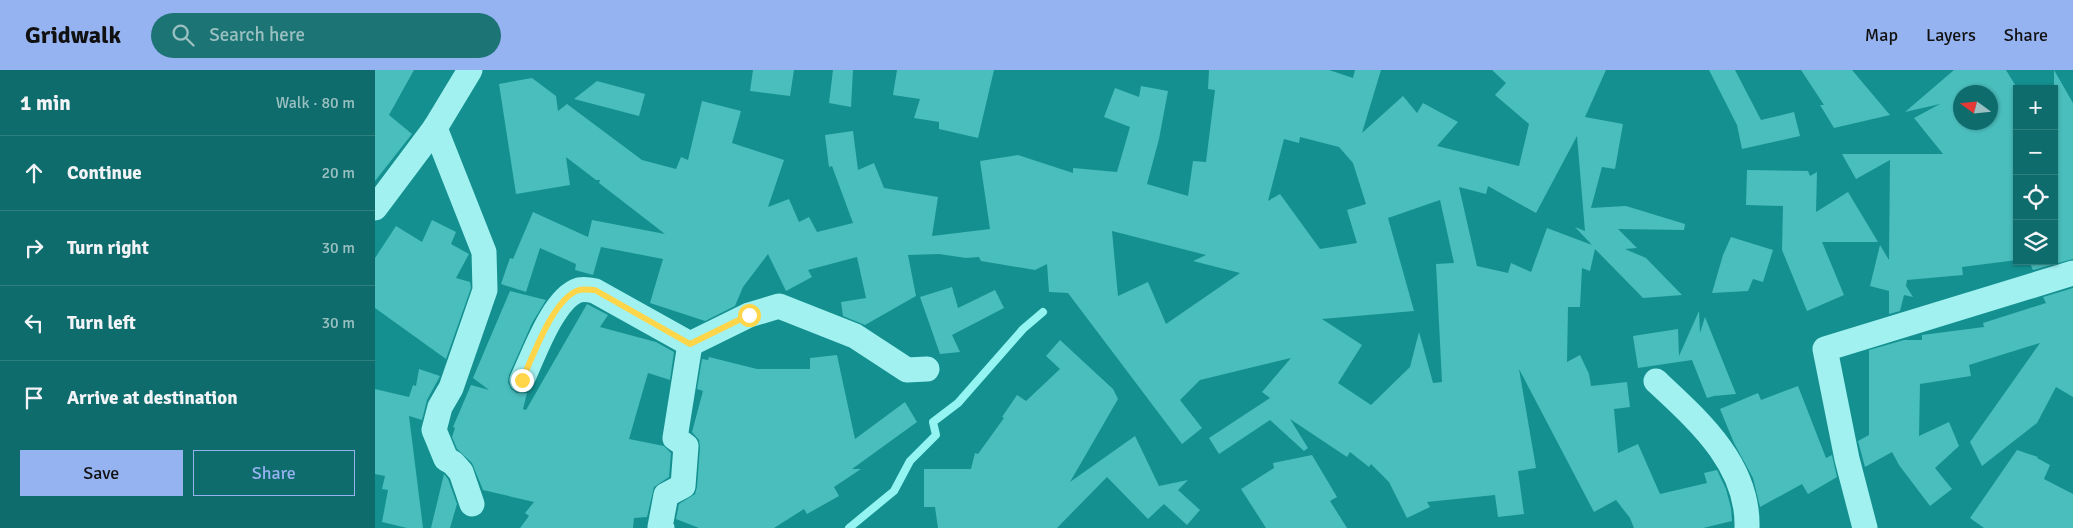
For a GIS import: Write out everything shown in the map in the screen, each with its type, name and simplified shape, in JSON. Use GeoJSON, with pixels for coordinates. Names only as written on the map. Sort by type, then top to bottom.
{"type":"FeatureCollection","features":[{"type":"Feature","properties":{"kind":"street"},"geometry":{"type":"LineString","coordinates":[[375,208],[435,128],[471,70]]}},
{"type":"Feature","properties":{"kind":"street"},"geometry":{"type":"LineString","coordinates":[[435,128],[484,252],[485,290],[451,388],[440,408],[434,430],[446,460],[461,472],[472,504]]}},
{"type":"Feature","properties":{"kind":"street"},"geometry":{"type":"LineString","coordinates":[[1865,528],[1847,459],[1825,349],[2073,273]]}},
{"type":"Feature","properties":{"kind":"street"},"geometry":{"type":"LineString","coordinates":[[522,380],[552,315],[563,301],[579,290],[595,290],[690,344]]}},
{"type":"Feature","properties":{"kind":"street"},"geometry":{"type":"LineString","coordinates":[[690,344],[749,315],[779,306],[855,336],[907,370],[927,369]]}},
{"type":"Feature","properties":{"kind":"street"},"geometry":{"type":"LineString","coordinates":[[662,528],[666,495],[683,486],[686,446],[675,438],[690,344]]}},
{"type":"Feature","properties":{"kind":"street"},"geometry":{"type":"LineString","coordinates":[[1657,382],[1701,422],[1734,466],[1747,510],[1747,528]]}},
{"type":"Feature","properties":{"kind":"building"},"geometry":{"type":"Polygon","coordinates":[[[375,70],[414,70],[389,115],[412,134],[375,181],[375,70]]]}},
{"type":"Feature","properties":{"kind":"building"},"geometry":{"type":"Polygon","coordinates":[[[753,70],[794,70],[790,96],[750,91],[753,70]]]}},
{"type":"Feature","properties":{"kind":"building"},"geometry":{"type":"Polygon","coordinates":[[[833,70],[853,70],[851,107],[829,103],[833,70]]]}},
{"type":"Feature","properties":{"kind":"building"},"geometry":{"type":"Polygon","coordinates":[[[897,70],[994,70],[978,138],[939,129],[939,122],[914,118],[920,99],[893,95],[897,70]]]}},
{"type":"Feature","properties":{"kind":"building"},"geometry":{"type":"Polygon","coordinates":[[[1209,70],[1329,70],[1353,78],[1355,70],[1381,70],[1362,133],[1403,96],[1417,113],[1423,103],[1458,122],[1437,146],[1519,166],[1529,124],[1495,95],[1506,83],[1492,70],[1606,70],[1585,117],[1623,124],[1615,169],[1602,167],[1591,208],[1626,206],[1685,224],[1684,230],[1618,229],[1637,248],[1625,249],[1646,258],[1682,295],[1643,298],[1595,249],[1590,271],[1582,268],[1580,307],[1568,307],[1567,362],[1580,355],[1589,374],[1591,386],[1627,382],[1630,407],[1614,409],[1618,453],[1638,444],[1660,494],[1707,483],[1704,473],[1717,470],[1726,489],[1732,521],[1703,528],[1634,528],[1630,518],[1616,500],[1594,512],[1519,369],[1536,468],[1518,471],[1524,514],[1498,517],[1495,495],[1427,502],[1430,507],[1407,518],[1389,482],[1371,464],[1369,467],[1350,452],[1347,457],[1290,419],[1308,448],[1304,451],[1270,420],[1219,454],[1209,438],[1270,398],[1262,392],[1291,358],[1200,380],[1180,400],[1202,428],[1182,444],[1068,293],[1049,292],[1047,264],[1035,270],[981,261],[979,257],[966,258],[939,254],[908,255],[916,296],[865,325],[843,316],[841,302],[866,298],[857,257],[808,270],[812,277],[786,291],[768,254],[743,287],[735,306],[705,321],[650,303],[663,259],[601,247],[593,275],[575,270],[576,264],[540,248],[526,292],[501,284],[510,258],[513,259],[533,212],[588,237],[592,220],[665,234],[599,183],[600,180],[596,180],[566,157],[570,185],[516,194],[499,84],[532,78],[556,96],[558,111],[567,104],[642,160],[676,169],[681,157],[688,160],[702,101],[741,111],[732,143],[784,160],[768,207],[789,199],[799,222],[809,217],[817,232],[853,223],[832,166],[829,167],[825,135],[853,131],[858,170],[874,163],[884,188],[938,197],[932,236],[990,229],[980,161],[1018,155],[1073,173],[1073,168],[1117,172],[1130,127],[1104,117],[1115,88],[1139,97],[1141,86],[1168,91],[1159,139],[1147,184],[1188,196],[1193,161],[1206,162],[1215,90],[1208,89],[1209,70]],[[1577,136],[1536,213],[1488,186],[1486,194],[1459,187],[1477,266],[1508,273],[1511,263],[1531,272],[1547,228],[1592,245],[1575,227],[1585,231],[1577,136]],[[1300,137],[1299,143],[1284,139],[1268,201],[1280,194],[1320,249],[1357,243],[1347,210],[1366,204],[1353,163],[1339,147],[1300,137]],[[1440,200],[1388,218],[1414,311],[1322,319],[1362,345],[1338,383],[1371,405],[1410,367],[1419,332],[1433,383],[1442,382],[1436,264],[1454,263],[1440,200]],[[1112,231],[1118,296],[1148,282],[1166,324],[1240,273],[1193,261],[1206,255],[1112,231]]]}},
{"type":"Feature","properties":{"kind":"building"},"geometry":{"type":"Polygon","coordinates":[[[1709,70],[1735,70],[1761,120],[1794,112],[1800,136],[1742,149],[1737,125],[1709,70]]]}},
{"type":"Feature","properties":{"kind":"building"},"geometry":{"type":"Polygon","coordinates":[[[1801,70],[1852,70],[1890,115],[1834,128],[1820,105],[1824,105],[1801,70]]]}},
{"type":"Feature","properties":{"kind":"building"},"geometry":{"type":"Polygon","coordinates":[[[1954,70],[2006,70],[2015,85],[2013,85],[2013,261],[1962,267],[1963,275],[1907,280],[1906,286],[1913,297],[1904,295],[1900,311],[1889,314],[1889,291],[1870,286],[1880,245],[1889,260],[1890,160],[1856,179],[1842,154],[1943,154],[1914,118],[1940,104],[1905,112],[1954,70]]]}},
{"type":"Feature","properties":{"kind":"building"},"geometry":{"type":"Polygon","coordinates":[[[2054,70],[2073,103],[2073,259],[2058,263],[2058,85],[2054,85],[2054,70]]]}},
{"type":"Feature","properties":{"kind":"building"},"geometry":{"type":"Polygon","coordinates":[[[597,81],[645,94],[639,116],[574,99],[597,81]]]}},
{"type":"Feature","properties":{"kind":"building"},"geometry":{"type":"Polygon","coordinates":[[[1747,170],[1808,171],[1810,176],[1817,172],[1816,212],[1848,192],[1878,242],[1822,242],[1844,295],[1807,311],[1782,250],[1783,206],[1746,205],[1747,170]]]}},
{"type":"Feature","properties":{"kind":"building"},"geometry":{"type":"Polygon","coordinates":[[[432,220],[456,232],[451,244],[469,254],[456,278],[470,282],[471,288],[446,359],[375,308],[375,258],[396,226],[422,242],[432,220]]]}},
{"type":"Feature","properties":{"kind":"building"},"geometry":{"type":"Polygon","coordinates":[[[1731,237],[1773,250],[1763,282],[1753,279],[1748,291],[1712,293],[1723,255],[1731,237]]]}},
{"type":"Feature","properties":{"kind":"building"},"geometry":{"type":"Polygon","coordinates":[[[2031,265],[2051,265],[2033,270],[2031,265]]]}},
{"type":"Feature","properties":{"kind":"building"},"geometry":{"type":"Polygon","coordinates":[[[952,287],[958,308],[995,290],[1004,308],[952,335],[960,352],[940,354],[920,297],[952,287]]]}},
{"type":"Feature","properties":{"kind":"building"},"geometry":{"type":"Polygon","coordinates":[[[2073,288],[2073,397],[2056,387],[2037,423],[1982,466],[1970,442],[2040,343],[1969,365],[1971,376],[1920,384],[1919,436],[1949,422],[1959,446],[1935,468],[1952,489],[1930,506],[1899,465],[1892,452],[1865,467],[1858,441],[1869,435],[1869,350],[1904,340],[1922,340],[1922,335],[1984,327],[1983,323],[2046,303],[2043,297],[2073,288]]]}},
{"type":"Feature","properties":{"kind":"building"},"geometry":{"type":"Polygon","coordinates":[[[510,291],[546,300],[532,323],[509,375],[508,382],[511,389],[517,393],[527,393],[523,409],[526,410],[587,304],[608,315],[600,327],[656,342],[674,352],[670,380],[648,373],[629,439],[664,446],[671,453],[669,477],[654,487],[647,517],[634,518],[633,528],[520,528],[529,516],[525,513],[534,502],[483,490],[472,463],[457,449],[452,437],[455,428],[453,427],[471,385],[489,390],[473,378],[510,291]]]}},
{"type":"Feature","properties":{"kind":"building"},"geometry":{"type":"Polygon","coordinates":[[[1699,311],[1700,333],[1705,317],[1736,394],[1707,398],[1692,360],[1638,368],[1633,336],[1678,329],[1679,356],[1699,311]]]}},
{"type":"Feature","properties":{"kind":"building"},"geometry":{"type":"Polygon","coordinates":[[[1060,340],[1113,389],[1118,399],[1070,482],[1135,436],[1159,486],[1188,480],[1178,490],[1200,510],[1187,525],[1164,504],[1148,519],[1107,477],[1057,528],[938,528],[935,507],[924,507],[924,469],[971,469],[975,453],[978,454],[1004,418],[1002,417],[1017,395],[1026,401],[1060,369],[1046,356],[1060,340]]]}},
{"type":"Feature","properties":{"kind":"building"},"geometry":{"type":"Polygon","coordinates":[[[837,355],[855,439],[905,402],[917,422],[852,469],[861,469],[834,487],[839,496],[807,514],[804,509],[774,528],[699,528],[676,519],[679,504],[695,494],[697,487],[700,447],[699,440],[692,432],[703,391],[697,389],[702,359],[708,360],[709,357],[757,369],[810,369],[810,358],[837,355]]]}},
{"type":"Feature","properties":{"kind":"building"},"geometry":{"type":"Polygon","coordinates":[[[419,369],[440,376],[427,400],[422,420],[409,416],[423,528],[407,528],[382,522],[388,490],[382,489],[385,476],[375,474],[375,389],[409,397],[413,385],[416,386],[419,369]]]}},
{"type":"Feature","properties":{"kind":"building"},"geometry":{"type":"Polygon","coordinates":[[[1798,386],[1826,458],[1832,455],[1837,477],[1808,494],[1802,484],[1760,507],[1753,478],[1734,443],[1720,409],[1758,393],[1761,400],[1798,386]]]}},
{"type":"Feature","properties":{"kind":"building"},"geometry":{"type":"Polygon","coordinates":[[[2017,450],[2038,457],[2050,465],[2044,479],[2073,494],[2073,528],[1984,528],[1970,518],[2017,450]]]}},
{"type":"Feature","properties":{"kind":"building"},"geometry":{"type":"Polygon","coordinates":[[[1312,455],[1337,497],[1330,501],[1347,528],[1266,528],[1241,489],[1274,468],[1273,463],[1312,455]]]}},
{"type":"Feature","properties":{"kind":"building"},"geometry":{"type":"Polygon","coordinates":[[[444,474],[448,479],[457,504],[450,528],[431,528],[444,474]]]}},
{"type":"Feature","properties":{"kind":"waterway"},"geometry":{"type":"LineString","coordinates":[[849,528],[894,491],[910,461],[936,435],[933,422],[958,403],[1023,329],[1043,312]]}},
{"type":"Feature","properties":{"kind":"route"},"geometry":{"type":"LineString","coordinates":[[522,380],[552,315],[563,301],[579,290],[595,290],[690,344],[749,315]]}}]}
